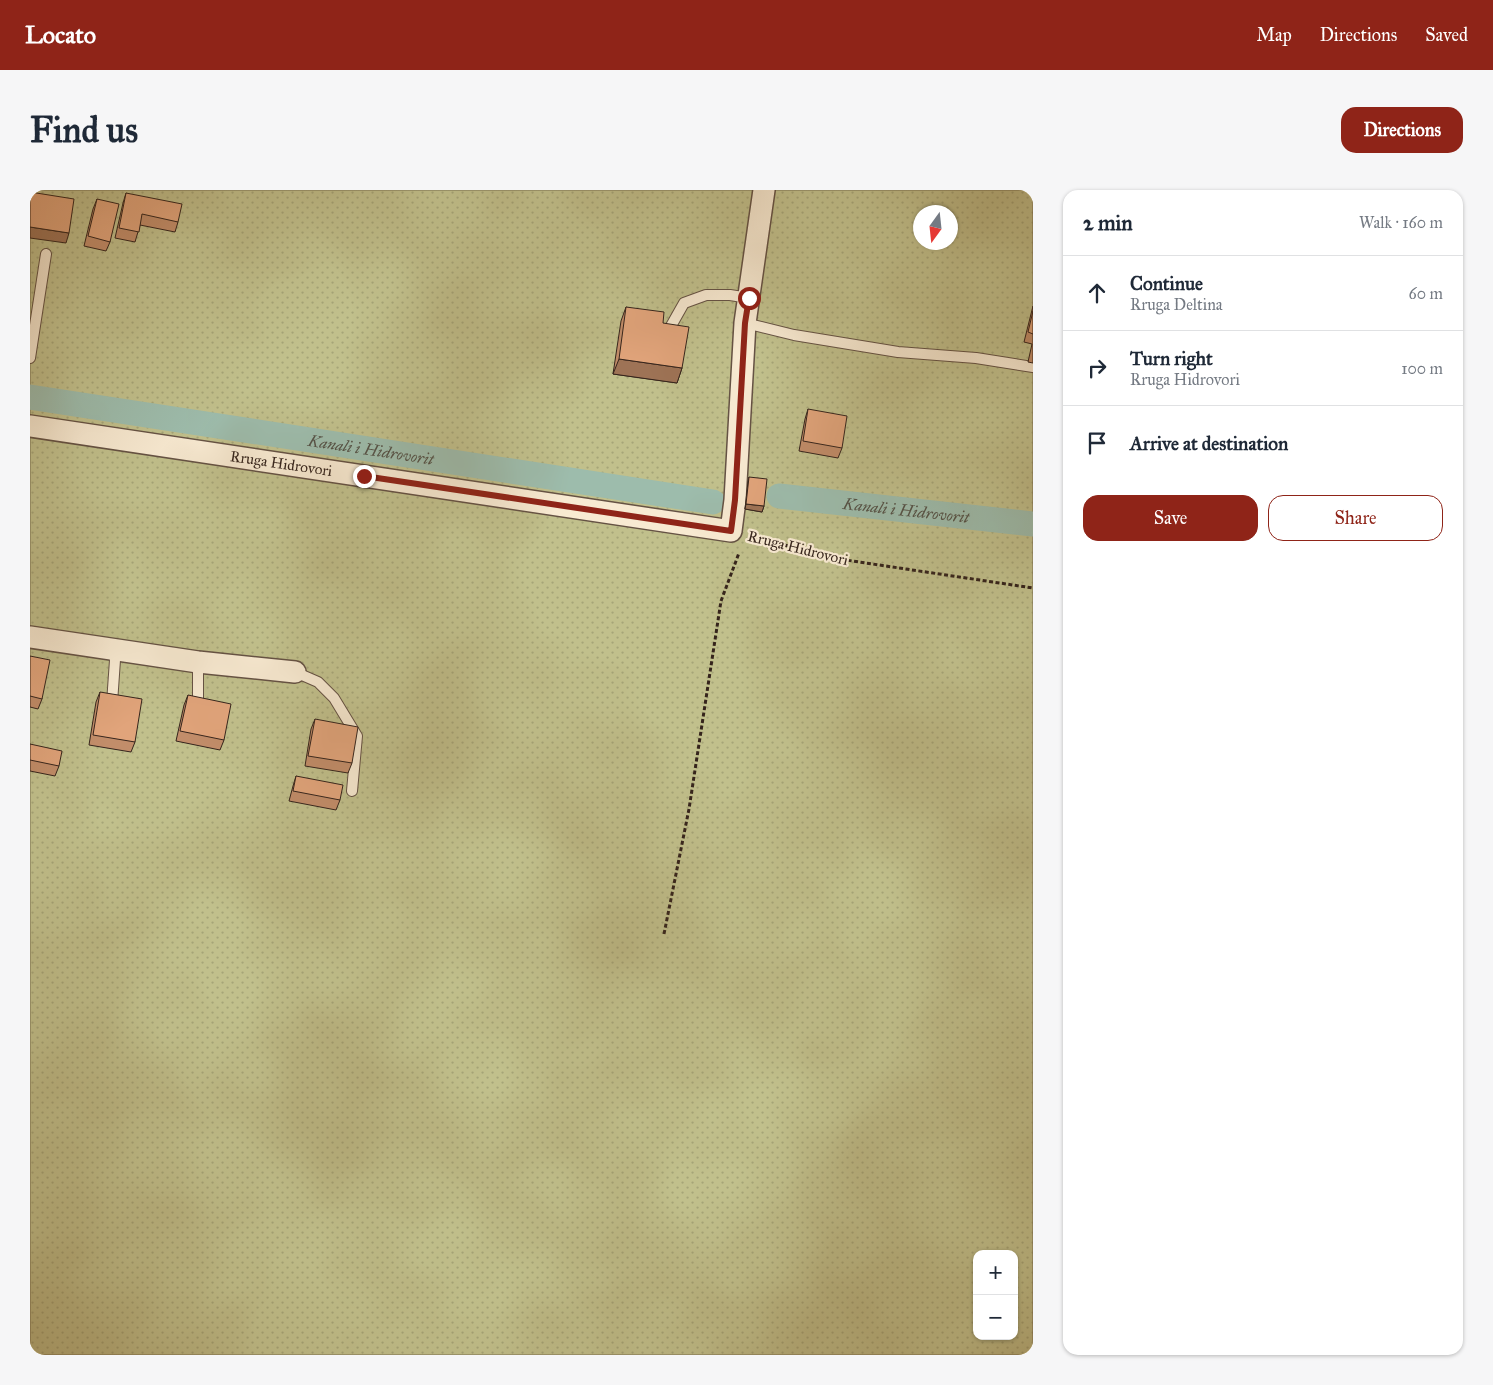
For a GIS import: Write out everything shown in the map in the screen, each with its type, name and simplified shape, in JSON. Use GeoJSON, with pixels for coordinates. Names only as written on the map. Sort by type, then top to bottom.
{"type":"FeatureCollection","features":[{"type":"Feature","properties":{"kind":"street"},"geometry":{"type":"LineString","coordinates":[[731,531],[735,500],[745,323],[764,190]]}},
{"type":"Feature","properties":{"kind":"street","name":"Rruga Hidrovori"},"geometry":{"type":"LineString","coordinates":[[30,426],[731,531]]}},
{"type":"Feature","properties":{"kind":"street"},"geometry":{"type":"LineString","coordinates":[[30,637],[198,662],[295,672]]}},
{"type":"Feature","properties":{"kind":"lane"},"geometry":{"type":"LineString","coordinates":[[30,358],[46,254]]}},
{"type":"Feature","properties":{"kind":"lane"},"geometry":{"type":"LineString","coordinates":[[671,326],[684,304],[706,295],[730,295],[749,298]]}},
{"type":"Feature","properties":{"kind":"lane"},"geometry":{"type":"LineString","coordinates":[[745,323],[794,335],[898,352],[976,358],[1033,367]]}},
{"type":"Feature","properties":{"kind":"lane"},"geometry":{"type":"LineString","coordinates":[[112,703],[115,660],[113,649]]}},
{"type":"Feature","properties":{"kind":"lane"},"geometry":{"type":"LineString","coordinates":[[198,662],[198,706]]}},
{"type":"Feature","properties":{"kind":"lane"},"geometry":{"type":"LineString","coordinates":[[295,672],[318,682],[334,698],[357,736],[352,791]]}},
{"type":"Feature","properties":{"kind":"path","name":"Rruga Hidrovori"},"geometry":{"type":"LineString","coordinates":[[731,531],[839,559],[1033,588]]}},
{"type":"Feature","properties":{"kind":"path"},"geometry":{"type":"LineString","coordinates":[[664,934],[689,809],[721,601],[741,550]]}},
{"type":"Feature","properties":{"kind":"shaded area"},"geometry":{"type":"Polygon","coordinates":[[[30,190],[1033,190],[1033,1355],[30,1355],[30,190]]]}},
{"type":"Feature","properties":{"kind":"building"},"geometry":{"type":"Polygon","coordinates":[[[30,192],[74,199],[69,233],[30,227],[30,192]]]}},
{"type":"Feature","properties":{"kind":"building"},"geometry":{"type":"Polygon","coordinates":[[[126,193],[182,204],[178,222],[142,214],[139,232],[119,228],[126,193]]]}},
{"type":"Feature","properties":{"kind":"building"},"geometry":{"type":"Polygon","coordinates":[[[97,199],[119,204],[110,242],[88,236],[97,199]]]}},
{"type":"Feature","properties":{"kind":"building"},"geometry":{"type":"Polygon","coordinates":[[[626,307],[664,312],[663,323],[689,327],[682,368],[619,359],[626,307]]]}},
{"type":"Feature","properties":{"kind":"building"},"geometry":{"type":"Polygon","coordinates":[[[1033,311],[1033,334],[1028,332],[1033,311]]]}},
{"type":"Feature","properties":{"kind":"building"},"geometry":{"type":"Polygon","coordinates":[[[808,409],[847,416],[842,448],[803,441],[808,409]]]}},
{"type":"Feature","properties":{"kind":"building"},"geometry":{"type":"Polygon","coordinates":[[[749,477],[767,479],[764,506],[746,504],[749,477]]]}},
{"type":"Feature","properties":{"kind":"building"},"geometry":{"type":"Polygon","coordinates":[[[30,656],[50,660],[42,699],[30,696],[30,656]]]}},
{"type":"Feature","properties":{"kind":"building"},"geometry":{"type":"Polygon","coordinates":[[[100,692],[142,699],[135,742],[93,735],[100,692]]]}},
{"type":"Feature","properties":{"kind":"building"},"geometry":{"type":"Polygon","coordinates":[[[188,695],[231,704],[224,740],[180,731],[188,695]]]}},
{"type":"Feature","properties":{"kind":"building"},"geometry":{"type":"Polygon","coordinates":[[[315,719],[358,727],[352,763],[308,756],[315,719]]]}},
{"type":"Feature","properties":{"kind":"building"},"geometry":{"type":"Polygon","coordinates":[[[30,744],[62,751],[59,766],[30,760],[30,744]]]}},
{"type":"Feature","properties":{"kind":"building"},"geometry":{"type":"Polygon","coordinates":[[[296,776],[343,785],[340,800],[293,791],[296,776]]]}},
{"type":"Feature","properties":{"kind":"waterway","name":"Kanali i Hidrovorit"},"geometry":{"type":"LineString","coordinates":[[30,397],[713,502]]}},
{"type":"Feature","properties":{"kind":"waterway","name":"Kanali i Hidrovorit"},"geometry":{"type":"LineString","coordinates":[[779,496],[1033,524]]}},
{"type":"Feature","properties":{"kind":"route"},"geometry":{"type":"LineString","coordinates":[[364,476],[731,531],[735,500],[745,323],[749,298]]}}]}
